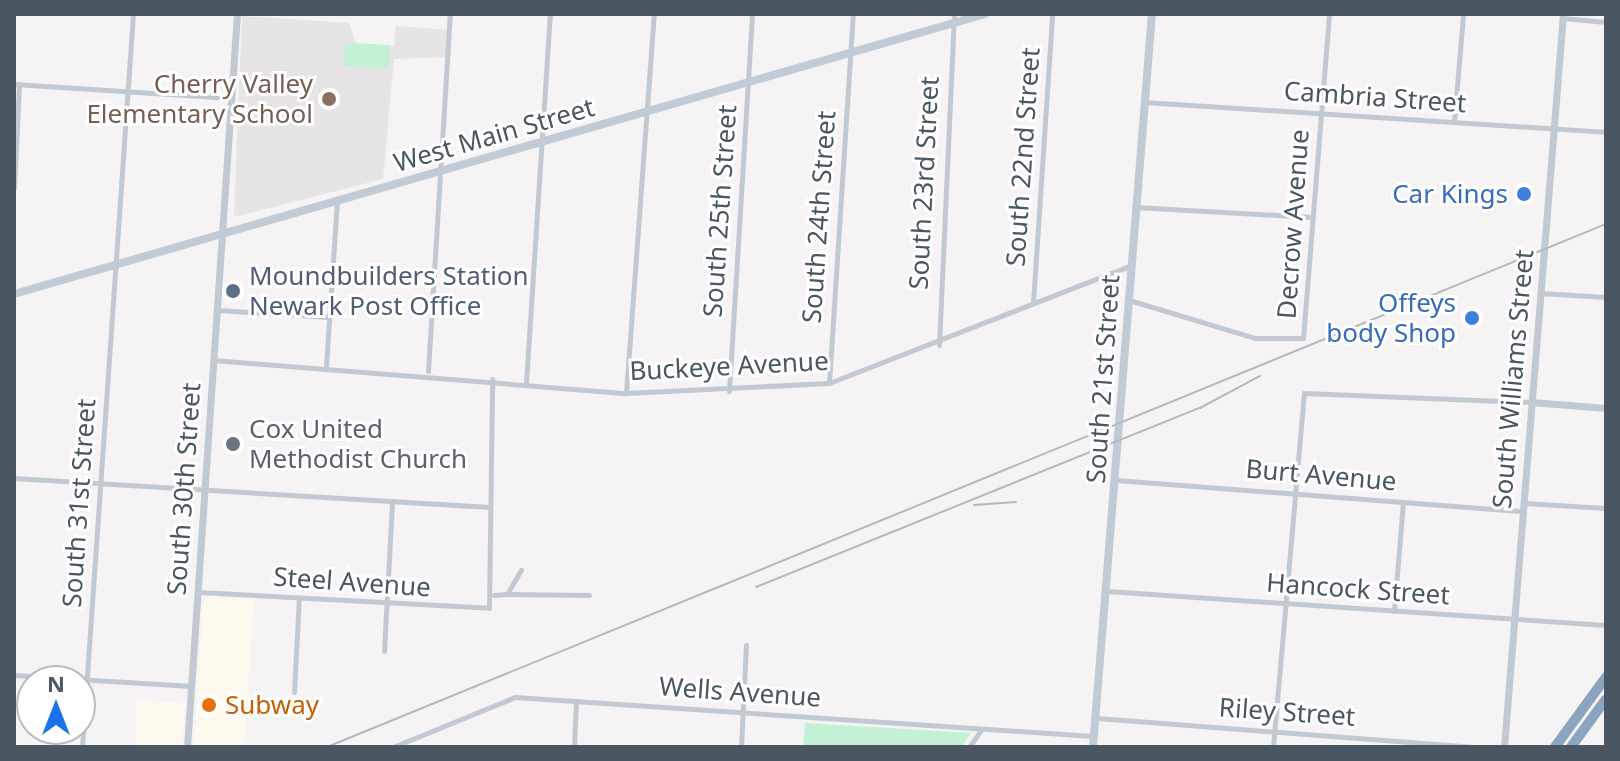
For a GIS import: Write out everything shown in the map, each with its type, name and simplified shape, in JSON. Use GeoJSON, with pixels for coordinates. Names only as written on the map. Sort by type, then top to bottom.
{"type":"FeatureCollection","features":[{"type":"Feature","properties":{"kind":"highway"},"geometry":{"type":"LineString","coordinates":[[1555,747],[1606,677]]}},
{"type":"Feature","properties":{"kind":"highway"},"geometry":{"type":"LineString","coordinates":[[1571,747],[1606,699]]}},
{"type":"Feature","properties":{"kind":"main road","name":"West Main Street"},"geometry":{"type":"LineString","coordinates":[[14,294],[850,53],[954,19],[985,14]]}},
{"type":"Feature","properties":{"kind":"main road","name":"South 21st Street"},"geometry":{"type":"LineString","coordinates":[[1093,747],[1116,480],[1142,102],[1152,14]]}},
{"type":"Feature","properties":{"kind":"street","name":"South 31st Street"},"geometry":{"type":"LineString","coordinates":[[88,665],[133,14]]}},
{"type":"Feature","properties":{"kind":"street","name":"South 30th Street"},"geometry":{"type":"LineString","coordinates":[[187,747],[237,14]]}},
{"type":"Feature","properties":{"kind":"street"},"geometry":{"type":"LineString","coordinates":[[429,372],[450,14]]}},
{"type":"Feature","properties":{"kind":"street"},"geometry":{"type":"LineString","coordinates":[[526,383],[550,14]]}},
{"type":"Feature","properties":{"kind":"street"},"geometry":{"type":"LineString","coordinates":[[626,393],[654,14]]}},
{"type":"Feature","properties":{"kind":"street","name":"South 25th Street"},"geometry":{"type":"LineString","coordinates":[[729,391],[752,14]]}},
{"type":"Feature","properties":{"kind":"street","name":"South 24th Street"},"geometry":{"type":"LineString","coordinates":[[829,383],[853,14]]}},
{"type":"Feature","properties":{"kind":"street","name":"South 22nd Street"},"geometry":{"type":"LineString","coordinates":[[1033,303],[1052,14]]}},
{"type":"Feature","properties":{"kind":"street","name":"Decrow Avenue"},"geometry":{"type":"LineString","coordinates":[[1128,300],[1255,338],[1303,338],[1329,14]]}},
{"type":"Feature","properties":{"kind":"street"},"geometry":{"type":"LineString","coordinates":[[1454,122],[1463,14]]}},
{"type":"Feature","properties":{"kind":"street"},"geometry":{"type":"LineString","coordinates":[[1562,16],[1606,22]]}},
{"type":"Feature","properties":{"kind":"street","name":"South Williams Street"},"geometry":{"type":"LineString","coordinates":[[1504,747],[1562,16]]}},
{"type":"Feature","properties":{"kind":"street","name":"South 23rd Street"},"geometry":{"type":"LineString","coordinates":[[939,345],[954,19]]}},
{"type":"Feature","properties":{"kind":"street"},"geometry":{"type":"LineString","coordinates":[[14,188],[17,84],[232,98]]}},
{"type":"Feature","properties":{"kind":"street","name":"Cambria Street"},"geometry":{"type":"LineString","coordinates":[[1142,102],[1606,132]]}},
{"type":"Feature","properties":{"kind":"street"},"geometry":{"type":"LineString","coordinates":[[326,366],[337,201]]}},
{"type":"Feature","properties":{"kind":"street"},"geometry":{"type":"LineString","coordinates":[[1134,207],[1313,217]]}},
{"type":"Feature","properties":{"kind":"street","name":"Buckeye Avenue"},"geometry":{"type":"LineString","coordinates":[[213,360],[429,372],[626,393],[729,391],[829,383],[939,345],[1033,303],[1131,265]]}},
{"type":"Feature","properties":{"kind":"street"},"geometry":{"type":"LineString","coordinates":[[1540,293],[1606,297]]}},
{"type":"Feature","properties":{"kind":"street"},"geometry":{"type":"LineString","coordinates":[[217,310],[329,317]]}},
{"type":"Feature","properties":{"kind":"street"},"geometry":{"type":"LineString","coordinates":[[492,379],[490,507],[494,595],[589,595]]}},
{"type":"Feature","properties":{"kind":"street"},"geometry":{"type":"LineString","coordinates":[[1273,747],[1301,401],[1313,390],[1606,408]]}},
{"type":"Feature","properties":{"kind":"street"},"geometry":{"type":"LineString","coordinates":[[14,478],[490,507]]}},
{"type":"Feature","properties":{"kind":"street","name":"Burt Avenue"},"geometry":{"type":"LineString","coordinates":[[1116,480],[1403,502],[1606,508]]}},
{"type":"Feature","properties":{"kind":"street"},"geometry":{"type":"LineString","coordinates":[[384,651],[392,501]]}},
{"type":"Feature","properties":{"kind":"street"},"geometry":{"type":"LineString","coordinates":[[1394,611],[1403,502]]}},
{"type":"Feature","properties":{"kind":"street"},"geometry":{"type":"LineString","coordinates":[[507,594],[521,570]]}},
{"type":"Feature","properties":{"kind":"street","name":"Hancock Street"},"geometry":{"type":"LineString","coordinates":[[1107,591],[1606,625]]}},
{"type":"Feature","properties":{"kind":"street","name":"Steel Avenue"},"geometry":{"type":"LineString","coordinates":[[197,592],[484,610],[494,595]]}},
{"type":"Feature","properties":{"kind":"street"},"geometry":{"type":"LineString","coordinates":[[294,692],[299,598]]}},
{"type":"Feature","properties":{"kind":"street"},"geometry":{"type":"LineString","coordinates":[[741,747],[746,645]]}},
{"type":"Feature","properties":{"kind":"street"},"geometry":{"type":"LineString","coordinates":[[96,681],[191,686]]}},
{"type":"Feature","properties":{"kind":"street","name":"Wells Avenue"},"geometry":{"type":"LineString","coordinates":[[393,747],[515,697],[1094,736]]}},
{"type":"Feature","properties":{"kind":"street"},"geometry":{"type":"LineString","coordinates":[[574,747],[576,701]]}},
{"type":"Feature","properties":{"kind":"street","name":"Riley Street"},"geometry":{"type":"LineString","coordinates":[[1097,718],[1475,747]]}},
{"type":"Feature","properties":{"kind":"street"},"geometry":{"type":"LineString","coordinates":[[969,747],[982,729]]}},
{"type":"Feature","properties":{"kind":"shaded area"},"geometry":{"type":"Polygon","coordinates":[[[242,16],[349,23],[356,43],[394,46],[396,26],[449,30],[447,57],[394,59],[383,179],[234,217],[242,16]]]}},
{"type":"Feature","properties":{"kind":"shaded area"},"geometry":{"type":"Polygon","coordinates":[[[211,596],[254,599],[244,747],[194,747],[203,602],[211,596]]]}},
{"type":"Feature","properties":{"kind":"shaded area"},"geometry":{"type":"Polygon","coordinates":[[[137,700],[185,703],[182,747],[135,747],[137,700]]]}},
{"type":"Feature","properties":{"kind":"green space"},"geometry":{"type":"Polygon","coordinates":[[[345,43],[390,45],[389,69],[344,66],[345,43]]]}},
{"type":"Feature","properties":{"kind":"green space"},"geometry":{"type":"Polygon","coordinates":[[[805,723],[971,733],[962,747],[803,747],[805,723]]]}},
{"type":"Feature","properties":{"kind":"railway"},"geometry":{"type":"LineString","coordinates":[[327,747],[1606,224]]}},
{"type":"Feature","properties":{"kind":"railway"},"geometry":{"type":"LineString","coordinates":[[756,587],[1200,408],[1260,376]]}},
{"type":"Feature","properties":{"kind":"railway"},"geometry":{"type":"LineString","coordinates":[[974,505],[1016,502]]}},
{"type":"Feature","properties":{"kind":"place","name":"Cherry Valley Elementary School"},"geometry":{"type":"Point","coordinates":[329,99]}},
{"type":"Feature","properties":{"kind":"place","name":"Car Kings"},"geometry":{"type":"Point","coordinates":[1524,194]}},
{"type":"Feature","properties":{"kind":"place","name":"Moundbuilders Station Newark Post Office"},"geometry":{"type":"Point","coordinates":[233,291]}},
{"type":"Feature","properties":{"kind":"place","name":"Offeys body Shop"},"geometry":{"type":"Point","coordinates":[1472,318]}},
{"type":"Feature","properties":{"kind":"place","name":"Cox United Methodist Church"},"geometry":{"type":"Point","coordinates":[233,444]}},
{"type":"Feature","properties":{"kind":"place","name":"Subway"},"geometry":{"type":"Point","coordinates":[209,705]}}]}
